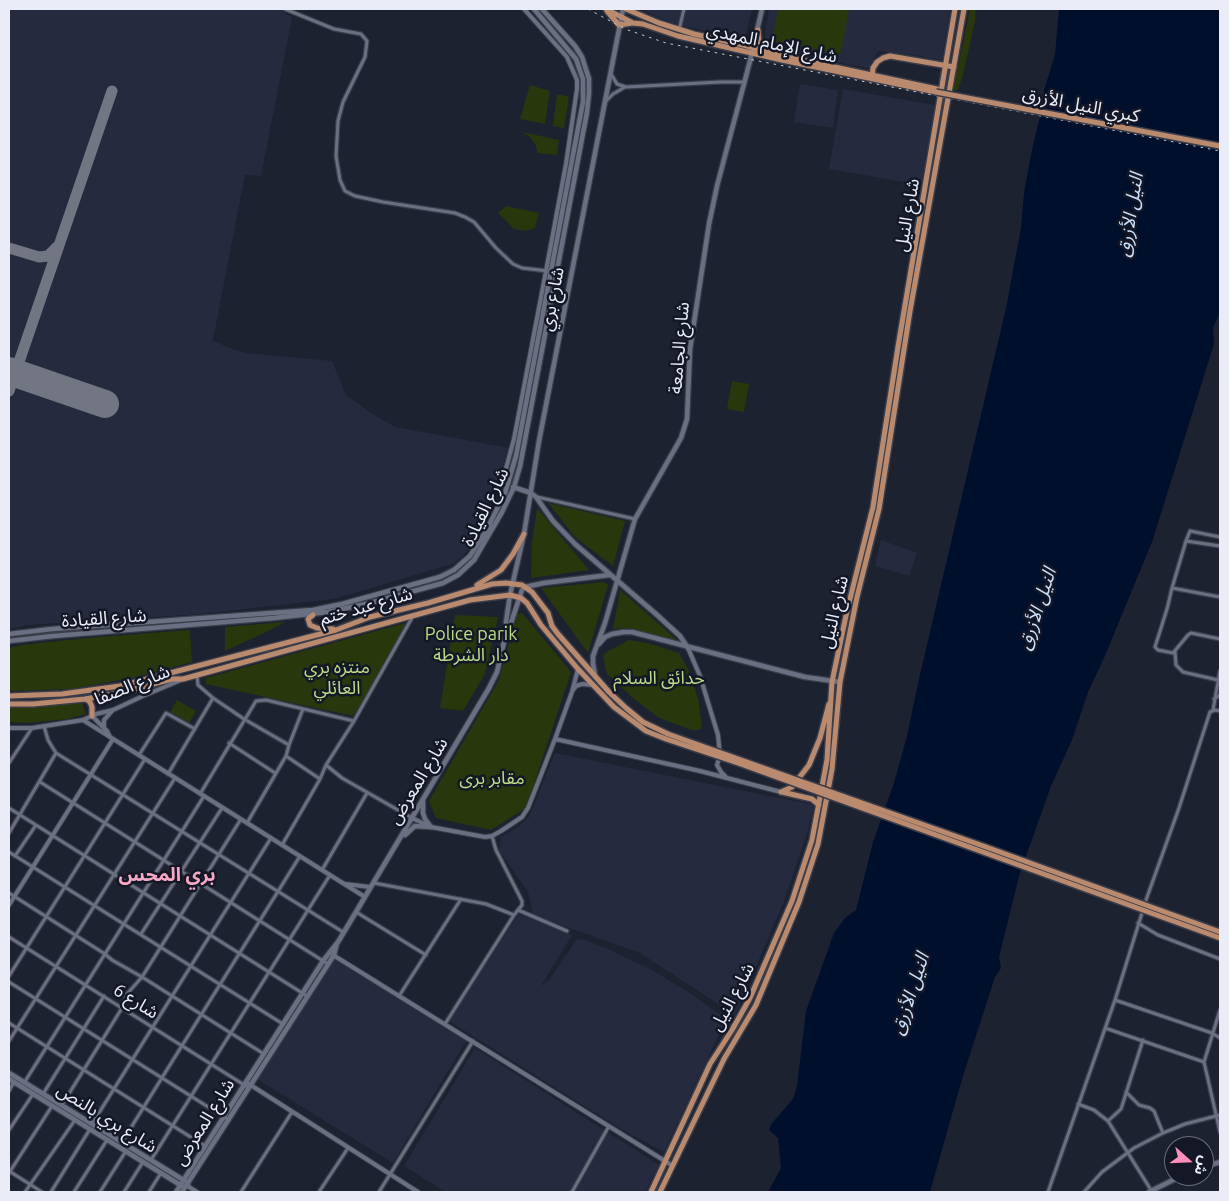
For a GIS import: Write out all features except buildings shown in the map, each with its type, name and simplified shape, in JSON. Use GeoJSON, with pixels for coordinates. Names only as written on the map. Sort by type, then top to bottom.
{"type":"FeatureCollection","features":[{"type":"Feature","properties":{"kind":"main road","name":"شارع القيادة"},"geometry":{"type":"LineString","coordinates":[[9,634],[52,629],[313,610],[440,577],[454,570],[470,556],[486,531],[507,485],[516,456],[566,182],[583,102],[583,79],[576,59],[534,9]]}},
{"type":"Feature","properties":{"kind":"main road","name":"شارع القيادة"},"geometry":{"type":"LineString","coordinates":[[9,642],[53,636],[313,615],[414,592],[458,575],[474,560],[514,487],[522,456],[587,112],[589,93],[588,73],[582,57],[575,46],[542,9]]}},
{"type":"Feature","properties":{"kind":"main road","name":"شارع الإمام المهدي"},"geometry":{"type":"LineString","coordinates":[[606,9],[620,18],[633,23],[643,24],[678,36],[753,50],[937,90],[1220,144]]}},
{"type":"Feature","properties":{"kind":"main road"},"geometry":{"type":"LineString","coordinates":[[606,9],[619,25],[633,23]]}},
{"type":"Feature","properties":{"kind":"main road","name":"شارع بري"},"geometry":{"type":"LineString","coordinates":[[510,595],[524,534],[539,441],[620,18],[625,9]]}},
{"type":"Feature","properties":{"kind":"main road","name":"شارع الإمام المهدي"},"geometry":{"type":"LineString","coordinates":[[625,9],[679,30],[753,50],[872,77]]}},
{"type":"Feature","properties":{"kind":"main road","name":"شارع الجامعة"},"geometry":{"type":"LineString","coordinates":[[596,677],[593,660],[596,647],[635,519],[681,438],[687,419],[690,350],[702,263],[717,186],[762,9]]}},
{"type":"Feature","properties":{"kind":"main road","name":"شارع النيل"},"geometry":{"type":"LineString","coordinates":[[651,1192],[710,1064],[744,1010],[799,880],[812,840],[827,760],[832,682],[847,611],[873,507],[955,9]]}},
{"type":"Feature","properties":{"kind":"main road","name":"شارع النيل"},"geometry":{"type":"LineString","coordinates":[[660,1192],[721,1066],[756,1004],[805,885],[821,833],[833,757],[840,682],[857,597],[879,509],[910,311],[964,9]]}},
{"type":"Feature","properties":{"kind":"main road"},"geometry":{"type":"LineString","coordinates":[[758,30],[759,41],[767,52]]}},
{"type":"Feature","properties":{"kind":"main road"},"geometry":{"type":"LineString","coordinates":[[872,77],[873,68],[877,62],[890,56],[954,66]]}},
{"type":"Feature","properties":{"kind":"main road"},"geometry":{"type":"LineString","coordinates":[[507,485],[531,493],[536,497],[559,528],[680,636],[688,648]]}},
{"type":"Feature","properties":{"kind":"main road"},"geometry":{"type":"LineString","coordinates":[[461,593],[468,588],[481,584],[501,570],[524,534]]}},
{"type":"Feature","properties":{"kind":"main road"},"geometry":{"type":"LineString","coordinates":[[525,587],[609,574]]}},
{"type":"Feature","properties":{"kind":"main road","name":"شارع عبد ختم"},"geometry":{"type":"LineString","coordinates":[[9,696],[53,695],[120,686],[336,630],[370,617],[492,584],[513,583],[525,587],[536,597],[548,613],[552,626],[558,634],[626,708],[643,722],[667,737]]}},
{"type":"Feature","properties":{"kind":"main road","name":"شارع المعرض"},"geometry":{"type":"LineString","coordinates":[[176,1192],[185,1186],[247,1085],[334,955],[343,932],[494,680],[507,629],[511,623],[518,597],[525,587]]}},
{"type":"Feature","properties":{"kind":"main road","name":"شارع عبد ختم"},"geometry":{"type":"LineString","coordinates":[[9,704],[33,704],[85,699],[119,693],[172,679],[183,679],[470,600],[510,595],[518,597]]}},
{"type":"Feature","properties":{"kind":"main road","name":"شارع المعرض"},"geometry":{"type":"LineString","coordinates":[[507,629],[506,622],[510,595]]}},
{"type":"Feature","properties":{"kind":"main road"},"geometry":{"type":"LineString","coordinates":[[518,597],[526,603],[541,625],[578,669],[614,707],[646,731],[996,850],[1220,932]]}},
{"type":"Feature","properties":{"kind":"main road"},"geometry":{"type":"LineString","coordinates":[[313,615],[308,619],[311,626],[336,630]]}},
{"type":"Feature","properties":{"kind":"main road"},"geometry":{"type":"LineString","coordinates":[[195,618],[196,625]]}},
{"type":"Feature","properties":{"kind":"main road"},"geometry":{"type":"LineString","coordinates":[[596,647],[606,638],[624,632],[644,635],[805,677],[840,682]]}},
{"type":"Feature","properties":{"kind":"main road"},"geometry":{"type":"LineString","coordinates":[[85,699],[90,702],[92,716]]}},
{"type":"Feature","properties":{"kind":"main road"},"geometry":{"type":"LineString","coordinates":[[781,792],[792,787],[812,759],[830,701]]}},
{"type":"Feature","properties":{"kind":"main road"},"geometry":{"type":"LineString","coordinates":[[667,737],[1220,938]]}},
{"type":"Feature","properties":{"kind":"main road"},"geometry":{"type":"LineString","coordinates":[[781,792],[812,799],[819,805]]}},
{"type":"Feature","properties":{"kind":"main road"},"geometry":{"type":"LineString","coordinates":[[423,799],[422,813],[431,827]]}},
{"type":"Feature","properties":{"kind":"main road"},"geometry":{"type":"LineString","coordinates":[[398,841],[410,828],[415,826],[431,827]]}},
{"type":"Feature","properties":{"kind":"main road","name":"شارع المعرض"},"geometry":{"type":"LineString","coordinates":[[247,1085],[264,1054],[328,952],[338,942]]}},
{"type":"Feature","properties":{"kind":"main road","name":"شارع بري بالنص"},"geometry":{"type":"LineString","coordinates":[[9,1073],[62,1106],[107,1140],[185,1186]]}},
{"type":"Feature","properties":{"kind":"main road","name":"شارع بري بالنص"},"geometry":{"type":"LineString","coordinates":[[9,1079],[75,1120],[122,1143],[150,1160],[185,1186]]}},
{"type":"Feature","properties":{"kind":"main road","name":"شارع المعرض"},"geometry":{"type":"LineString","coordinates":[[185,1186],[206,1146],[226,1118]]}},
{"type":"Feature","properties":{"kind":"main road"},"geometry":{"type":"LineString","coordinates":[[1150,1191],[1164,1184]]}},
{"type":"Feature","properties":{"kind":"street"},"geometry":{"type":"LineString","coordinates":[[285,9],[334,29],[360,34],[368,41],[365,57],[342,102],[338,121],[336,156],[340,180],[345,191],[355,196],[383,202],[465,216],[474,222],[496,248],[513,264],[522,268],[549,272]]}},
{"type":"Feature","properties":{"kind":"street","name":"شارع القيادة"},"geometry":{"type":"LineString","coordinates":[[524,9],[566,57],[577,80],[566,182]]}},
{"type":"Feature","properties":{"kind":"street"},"geometry":{"type":"LineString","coordinates":[[679,30],[684,9]]}},
{"type":"Feature","properties":{"kind":"street"},"geometry":{"type":"LineString","coordinates":[[610,71],[614,81],[626,87]]}},
{"type":"Feature","properties":{"kind":"street"},"geometry":{"type":"LineString","coordinates":[[604,103],[613,94],[626,87],[744,82]]}},
{"type":"Feature","properties":{"kind":"street"},"geometry":{"type":"LineString","coordinates":[[566,182],[574,184]]}},
{"type":"Feature","properties":{"kind":"street","name":"شارع القيادة"},"geometry":{"type":"LineString","coordinates":[[507,485],[502,483],[514,439],[549,272]]}},
{"type":"Feature","properties":{"kind":"street"},"geometry":{"type":"LineString","coordinates":[[536,497],[635,519]]}},
{"type":"Feature","properties":{"kind":"street"},"geometry":{"type":"LineString","coordinates":[[1220,537],[1190,531],[1155,647],[1158,650],[1171,653],[1175,651],[1190,633],[1220,639]]}},
{"type":"Feature","properties":{"kind":"street"},"geometry":{"type":"LineString","coordinates":[[1186,541],[1220,546]]}},
{"type":"Feature","properties":{"kind":"street"},"geometry":{"type":"LineString","coordinates":[[1172,588],[1220,597]]}},
{"type":"Feature","properties":{"kind":"street"},"geometry":{"type":"LineString","coordinates":[[282,845],[326,765],[354,721],[414,616]]}},
{"type":"Feature","properties":{"kind":"street"},"geometry":{"type":"LineString","coordinates":[[688,648],[700,676],[718,735],[720,755],[717,765],[728,778]]}},
{"type":"Feature","properties":{"kind":"street"},"geometry":{"type":"LineString","coordinates":[[1175,651],[1176,665],[1183,672],[1218,680]]}},
{"type":"Feature","properties":{"kind":"street"},"geometry":{"type":"LineString","coordinates":[[326,765],[342,778],[367,793],[431,827],[478,837],[492,836],[516,822],[526,812],[555,739],[578,669]]}},
{"type":"Feature","properties":{"kind":"street"},"geometry":{"type":"LineString","coordinates":[[1146,900],[1179,808],[1210,712],[1213,710],[1220,671]]}},
{"type":"Feature","properties":{"kind":"street"},"geometry":{"type":"LineString","coordinates":[[197,674],[198,685],[213,698],[289,746]]}},
{"type":"Feature","properties":{"kind":"street","name":"شارع الصفا"},"geometry":{"type":"LineString","coordinates":[[9,728],[32,728],[83,720],[113,710],[183,679]]}},
{"type":"Feature","properties":{"kind":"street"},"geometry":{"type":"LineString","coordinates":[[572,692],[576,686],[582,684],[593,685]]}},
{"type":"Feature","properties":{"kind":"street"},"geometry":{"type":"LineString","coordinates":[[1214,700],[1220,695]]}},
{"type":"Feature","properties":{"kind":"street"},"geometry":{"type":"LineString","coordinates":[[168,774],[213,698]]}},
{"type":"Feature","properties":{"kind":"street"},"geometry":{"type":"LineString","coordinates":[[24,1083],[182,832],[230,743],[256,700],[260,699],[354,721]]}},
{"type":"Feature","properties":{"kind":"street"},"geometry":{"type":"LineString","coordinates":[[246,823],[286,756],[303,709]]}},
{"type":"Feature","properties":{"kind":"street"},"geometry":{"type":"LineString","coordinates":[[104,728],[104,720],[113,710]]}},
{"type":"Feature","properties":{"kind":"street"},"geometry":{"type":"LineString","coordinates":[[1213,710],[1220,711]]}},
{"type":"Feature","properties":{"kind":"street"},"geometry":{"type":"LineString","coordinates":[[139,755],[163,714],[166,713],[195,728]]}},
{"type":"Feature","properties":{"kind":"street","name":"شارع الصفا"},"geometry":{"type":"LineString","coordinates":[[92,716],[112,738]]}},
{"type":"Feature","properties":{"kind":"street","name":"شارع الصفا"},"geometry":{"type":"LineString","coordinates":[[83,720],[112,738]]}},
{"type":"Feature","properties":{"kind":"street"},"geometry":{"type":"LineString","coordinates":[[44,726],[48,740],[56,753],[343,932]]}},
{"type":"Feature","properties":{"kind":"street"},"geometry":{"type":"LineString","coordinates":[[9,763],[32,728]]}},
{"type":"Feature","properties":{"kind":"street"},"geometry":{"type":"LineString","coordinates":[[9,905],[112,738],[365,897]]}},
{"type":"Feature","properties":{"kind":"street"},"geometry":{"type":"LineString","coordinates":[[555,739],[728,778],[781,792]]}},
{"type":"Feature","properties":{"kind":"street"},"geometry":{"type":"LineString","coordinates":[[230,743],[275,773]]}},
{"type":"Feature","properties":{"kind":"street"},"geometry":{"type":"LineString","coordinates":[[9,834],[56,753]]}},
{"type":"Feature","properties":{"kind":"street"},"geometry":{"type":"LineString","coordinates":[[286,756],[320,779]]}},
{"type":"Feature","properties":{"kind":"street"},"geometry":{"type":"LineString","coordinates":[[9,976],[145,759]]}},
{"type":"Feature","properties":{"kind":"street"},"geometry":{"type":"LineString","coordinates":[[9,1041],[175,778]]}},
{"type":"Feature","properties":{"kind":"street"},"geometry":{"type":"LineString","coordinates":[[40,782],[72,804],[328,964]]}},
{"type":"Feature","properties":{"kind":"street"},"geometry":{"type":"LineString","coordinates":[[322,870],[367,793]]}},
{"type":"Feature","properties":{"kind":"street"},"geometry":{"type":"LineString","coordinates":[[9,808],[307,996]]}},
{"type":"Feature","properties":{"kind":"street"},"geometry":{"type":"LineString","coordinates":[[141,934],[222,808]]}},
{"type":"Feature","properties":{"kind":"street"},"geometry":{"type":"LineString","coordinates":[[62,1106],[103,1041],[122,1008],[127,994],[142,977],[161,948],[241,820]]}},
{"type":"Feature","properties":{"kind":"street"},"geometry":{"type":"LineString","coordinates":[[15,856],[36,825]]}},
{"type":"Feature","properties":{"kind":"street"},"geometry":{"type":"LineString","coordinates":[[445,1024],[522,904],[496,850],[492,836]]}},
{"type":"Feature","properties":{"kind":"street"},"geometry":{"type":"LineString","coordinates":[[51,1192],[113,1088],[271,838]]}},
{"type":"Feature","properties":{"kind":"street"},"geometry":{"type":"LineString","coordinates":[[9,852],[283,1024]]}},
{"type":"Feature","properties":{"kind":"street"},"geometry":{"type":"LineString","coordinates":[[122,1143],[300,856]]}},
{"type":"Feature","properties":{"kind":"street"},"geometry":{"type":"LineString","coordinates":[[150,1160],[330,875]]}},
{"type":"Feature","properties":{"kind":"street"},"geometry":{"type":"LineString","coordinates":[[343,883],[372,885],[461,899],[486,904],[514,915]]}},
{"type":"Feature","properties":{"kind":"street"},"geometry":{"type":"LineString","coordinates":[[9,894],[264,1054]]}},
{"type":"Feature","properties":{"kind":"street"},"geometry":{"type":"LineString","coordinates":[[399,996],[461,899]]}},
{"type":"Feature","properties":{"kind":"street"},"geometry":{"type":"LineString","coordinates":[[518,910],[567,931]]}},
{"type":"Feature","properties":{"kind":"street"},"geometry":{"type":"LineString","coordinates":[[356,912],[426,955]]}},
{"type":"Feature","properties":{"kind":"street"},"geometry":{"type":"LineString","coordinates":[[1048,1192],[1115,1000],[1142,912]]}},
{"type":"Feature","properties":{"kind":"street"},"geometry":{"type":"LineString","coordinates":[[1138,923],[1158,935],[1220,958]]}},
{"type":"Feature","properties":{"kind":"street","name":"شارع 6"},"geometry":{"type":"LineString","coordinates":[[9,938],[181,1046],[247,1085]]}},
{"type":"Feature","properties":{"kind":"street"},"geometry":{"type":"LineString","coordinates":[[328,952],[673,1166]]}},
{"type":"Feature","properties":{"kind":"street"},"geometry":{"type":"LineString","coordinates":[[9,982],[226,1118]]}},
{"type":"Feature","properties":{"kind":"street"},"geometry":{"type":"LineString","coordinates":[[43,1094],[104,996]]}},
{"type":"Feature","properties":{"kind":"street"},"geometry":{"type":"LineString","coordinates":[[1115,1000],[1212,1033],[1220,1038]]}},
{"type":"Feature","properties":{"kind":"street"},"geometry":{"type":"LineString","coordinates":[[1220,1010],[1204,1062],[1218,1116],[1220,1132]]}},
{"type":"Feature","properties":{"kind":"street"},"geometry":{"type":"LineString","coordinates":[[9,1023],[206,1146]]}},
{"type":"Feature","properties":{"kind":"street"},"geometry":{"type":"LineString","coordinates":[[1105,1028],[1204,1062]]}},
{"type":"Feature","properties":{"kind":"street"},"geometry":{"type":"LineString","coordinates":[[1108,1121],[1121,1109],[1143,1040]]}},
{"type":"Feature","properties":{"kind":"street"},"geometry":{"type":"LineString","coordinates":[[379,1192],[473,1041]]}},
{"type":"Feature","properties":{"kind":"street"},"geometry":{"type":"LineString","coordinates":[[9,1091],[14,1082]]}},
{"type":"Feature","properties":{"kind":"street"},"geometry":{"type":"LineString","coordinates":[[247,1085],[418,1192]]}},
{"type":"Feature","properties":{"kind":"street"},"geometry":{"type":"LineString","coordinates":[[1126,1092],[1139,1105],[1154,1111],[1163,1133]]}},
{"type":"Feature","properties":{"kind":"street"},"geometry":{"type":"LineString","coordinates":[[9,1130],[33,1094]]}},
{"type":"Feature","properties":{"kind":"street"},"geometry":{"type":"LineString","coordinates":[[1078,1104],[1094,1110],[1108,1121],[1150,1191]]}},
{"type":"Feature","properties":{"kind":"street"},"geometry":{"type":"LineString","coordinates":[[42,1192],[9,1172],[52,1106]]}},
{"type":"Feature","properties":{"kind":"street"},"geometry":{"type":"LineString","coordinates":[[241,1192],[292,1112]]}},
{"type":"Feature","properties":{"kind":"street"},"geometry":{"type":"LineString","coordinates":[[1084,1192],[1102,1172],[1127,1152],[1185,1124],[1218,1116]]}},
{"type":"Feature","properties":{"kind":"street"},"geometry":{"type":"LineString","coordinates":[[25,1192],[75,1120]]}},
{"type":"Feature","properties":{"kind":"street"},"geometry":{"type":"LineString","coordinates":[[572,1192],[609,1126]]}},
{"type":"Feature","properties":{"kind":"street"},"geometry":{"type":"LineString","coordinates":[[74,1192],[107,1140]]}},
{"type":"Feature","properties":{"kind":"street"},"geometry":{"type":"LineString","coordinates":[[319,1192],[348,1148]]}},
{"type":"Feature","properties":{"kind":"street"},"geometry":{"type":"LineString","coordinates":[[100,1192],[126,1151]]}},
{"type":"Feature","properties":{"kind":"street"},"geometry":{"type":"LineString","coordinates":[[124,1192],[143,1162]]}},
{"type":"Feature","properties":{"kind":"street"},"geometry":{"type":"LineString","coordinates":[[149,1192],[161,1173]]}},
{"type":"Feature","properties":{"kind":"street","name":"شارع بري بالنص"},"geometry":{"type":"LineString","coordinates":[[185,1186],[196,1192]]}},
{"type":"Feature","properties":{"kind":"shaded area"},"geometry":{"type":"Polygon","coordinates":[[[9,9],[280,9],[292,18],[261,176],[245,175],[213,340],[229,348],[247,353],[332,361],[346,395],[395,427],[509,448],[477,536],[467,551],[455,563],[338,598],[325,600],[201,614],[28,625],[9,629],[9,9]]]}},
{"type":"Feature","properties":{"kind":"shaded area"},"geometry":{"type":"Polygon","coordinates":[[[640,9],[752,9],[745,38],[721,35],[672,23],[640,9]]]}},
{"type":"Feature","properties":{"kind":"shaded area"},"geometry":{"type":"Polygon","coordinates":[[[769,9],[950,9],[942,60],[878,51],[869,68],[772,51],[764,42],[769,9]]]}},
{"type":"Feature","properties":{"kind":"shaded area"},"geometry":{"type":"Polygon","coordinates":[[[800,84],[838,90],[833,128],[794,122],[800,84]]]}},
{"type":"Feature","properties":{"kind":"shaded area"},"geometry":{"type":"Polygon","coordinates":[[[843,89],[935,105],[921,185],[829,169],[843,89]]]}},
{"type":"Feature","properties":{"kind":"shaded area"},"geometry":{"type":"Polygon","coordinates":[[[881,540],[917,553],[909,576],[875,566],[881,540]]]}},
{"type":"Feature","properties":{"kind":"shaded area"},"geometry":{"type":"Polygon","coordinates":[[[555,753],[814,805],[807,834],[783,904],[735,1015],[640,953],[533,915],[528,892],[499,850],[501,837],[518,827],[529,817],[555,753]]]}},
{"type":"Feature","properties":{"kind":"shaded area"},"geometry":{"type":"Polygon","coordinates":[[[519,914],[572,935],[536,994],[541,986],[549,980],[577,939],[586,940],[652,970],[690,993],[726,1019],[664,1152],[621,1129],[449,1021],[519,914]]]}},
{"type":"Feature","properties":{"kind":"shaded area"},"geometry":{"type":"Polygon","coordinates":[[[334,958],[466,1041],[393,1163],[257,1079],[334,958]]]}},
{"type":"Feature","properties":{"kind":"shaded area"},"geometry":{"type":"Polygon","coordinates":[[[475,1048],[659,1165],[645,1192],[446,1192],[404,1166],[475,1048]]]}},
{"type":"Feature","properties":{"kind":"green space"},"geometry":{"type":"Polygon","coordinates":[[[778,9],[849,9],[841,54],[772,41],[778,9]]]}},
{"type":"Feature","properties":{"kind":"green space"},"geometry":{"type":"Polygon","coordinates":[[[970,9],[976,9],[975,20],[964,71],[958,90],[953,91],[970,9]]]}},
{"type":"Feature","properties":{"kind":"green space"},"geometry":{"type":"Polygon","coordinates":[[[530,85],[550,91],[545,124],[520,119],[530,85]]]}},
{"type":"Feature","properties":{"kind":"green space"},"geometry":{"type":"Polygon","coordinates":[[[557,94],[569,97],[564,128],[553,126],[557,94]]]}},
{"type":"Feature","properties":{"kind":"green space"},"geometry":{"type":"Polygon","coordinates":[[[522,132],[559,140],[557,155],[538,153],[530,137],[522,132]]]}},
{"type":"Feature","properties":{"kind":"green space"},"geometry":{"type":"Polygon","coordinates":[[[506,206],[539,213],[535,228],[526,231],[514,229],[498,213],[506,206]]]}},
{"type":"Feature","properties":{"kind":"green space"},"geometry":{"type":"Polygon","coordinates":[[[732,381],[749,384],[744,412],[727,409],[732,381]]]}},
{"type":"Feature","properties":{"kind":"green space"},"geometry":{"type":"Polygon","coordinates":[[[548,503],[625,521],[613,566],[575,537],[548,503]]]}},
{"type":"Feature","properties":{"kind":"green space"},"geometry":{"type":"Polygon","coordinates":[[[537,508],[589,570],[531,578],[532,542],[537,508]]]}},
{"type":"Feature","properties":{"kind":"green space","name":"حدائق السلام"},"geometry":{"type":"Polygon","coordinates":[[[604,582],[608,585],[588,653],[541,588],[604,582]]]}},
{"type":"Feature","properties":{"kind":"green space","name":"حدائق السلام"},"geometry":{"type":"Polygon","coordinates":[[[620,590],[679,642],[630,628],[613,629],[620,590]]]}},
{"type":"Feature","properties":{"kind":"green space","name":"مقابر برى"},"geometry":{"type":"Polygon","coordinates":[[[522,613],[571,672],[526,808],[491,830],[436,818],[429,801],[499,680],[517,614],[522,613]]]}},
{"type":"Feature","properties":{"kind":"green space","name":"Police parik دار الشرطة"},"geometry":{"type":"Polygon","coordinates":[[[455,615],[498,617],[485,674],[463,711],[440,708],[455,615]]]}},
{"type":"Feature","properties":{"kind":"green space"},"geometry":{"type":"Polygon","coordinates":[[[285,622],[264,633],[225,651],[225,627],[285,622]]]}},
{"type":"Feature","properties":{"kind":"green space","name":"منتزه بري العائلي"},"geometry":{"type":"Polygon","coordinates":[[[409,622],[370,692],[353,716],[206,684],[206,678],[409,622]]]}},
{"type":"Feature","properties":{"kind":"green space"},"geometry":{"type":"Polygon","coordinates":[[[190,630],[192,662],[132,678],[70,689],[9,691],[9,648],[87,638],[190,630]]]}},
{"type":"Feature","properties":{"kind":"green space","name":"حدائق السلام"},"geometry":{"type":"Polygon","coordinates":[[[629,640],[648,643],[679,653],[688,669],[698,699],[702,725],[700,730],[692,730],[659,718],[633,698],[607,674],[603,657],[605,653],[629,640]]]}},
{"type":"Feature","properties":{"kind":"green space"},"geometry":{"type":"Polygon","coordinates":[[[177,700],[196,711],[189,723],[170,712],[177,700]]]}},
{"type":"Feature","properties":{"kind":"green space"},"geometry":{"type":"Polygon","coordinates":[[[82,703],[86,714],[67,719],[27,723],[9,722],[9,708],[82,703]]]}},
{"type":"Feature","properties":{"kind":"water","name":"النيل الأزرق"},"geometry":{"type":"Polygon","coordinates":[[[1059,9],[1220,9],[1220,312],[1213,328],[1214,344],[1152,542],[1088,692],[1072,740],[1051,786],[1019,876],[999,957],[1001,968],[995,977],[962,1079],[930,1192],[768,1192],[781,1168],[778,1138],[769,1130],[772,1123],[793,1099],[797,1086],[806,1011],[834,933],[845,918],[856,910],[873,842],[894,783],[907,736],[1006,308],[1021,228],[1024,193],[1032,150],[1044,100],[1044,90],[1055,55],[1059,9]]]}},
{"type":"Feature","properties":{"kind":"pier"},"geometry":{"type":"Polygon","coordinates":[[[882,806],[1028,859],[1024,871],[878,818],[882,806]]]}},
{"type":"Feature","properties":{"kind":"taxiway"},"geometry":{"type":"LineString","coordinates":[[9,391],[112,91]]}},
{"type":"Feature","properties":{"kind":"taxiway"},"geometry":{"type":"LineString","coordinates":[[9,248],[39,257],[48,256],[57,247]]}},
{"type":"Feature","properties":{"kind":"runway"},"geometry":{"type":"LineString","coordinates":[[9,371],[105,404]]}},
{"type":"Feature","properties":{"kind":"railway"},"geometry":{"type":"LineString","coordinates":[[588,9],[625,29],[666,43],[1220,151]]}},
{"type":"Feature","properties":{"kind":"district","name":"بري المحس"},"geometry":{"type":"Point","coordinates":[167,875]}}]}
